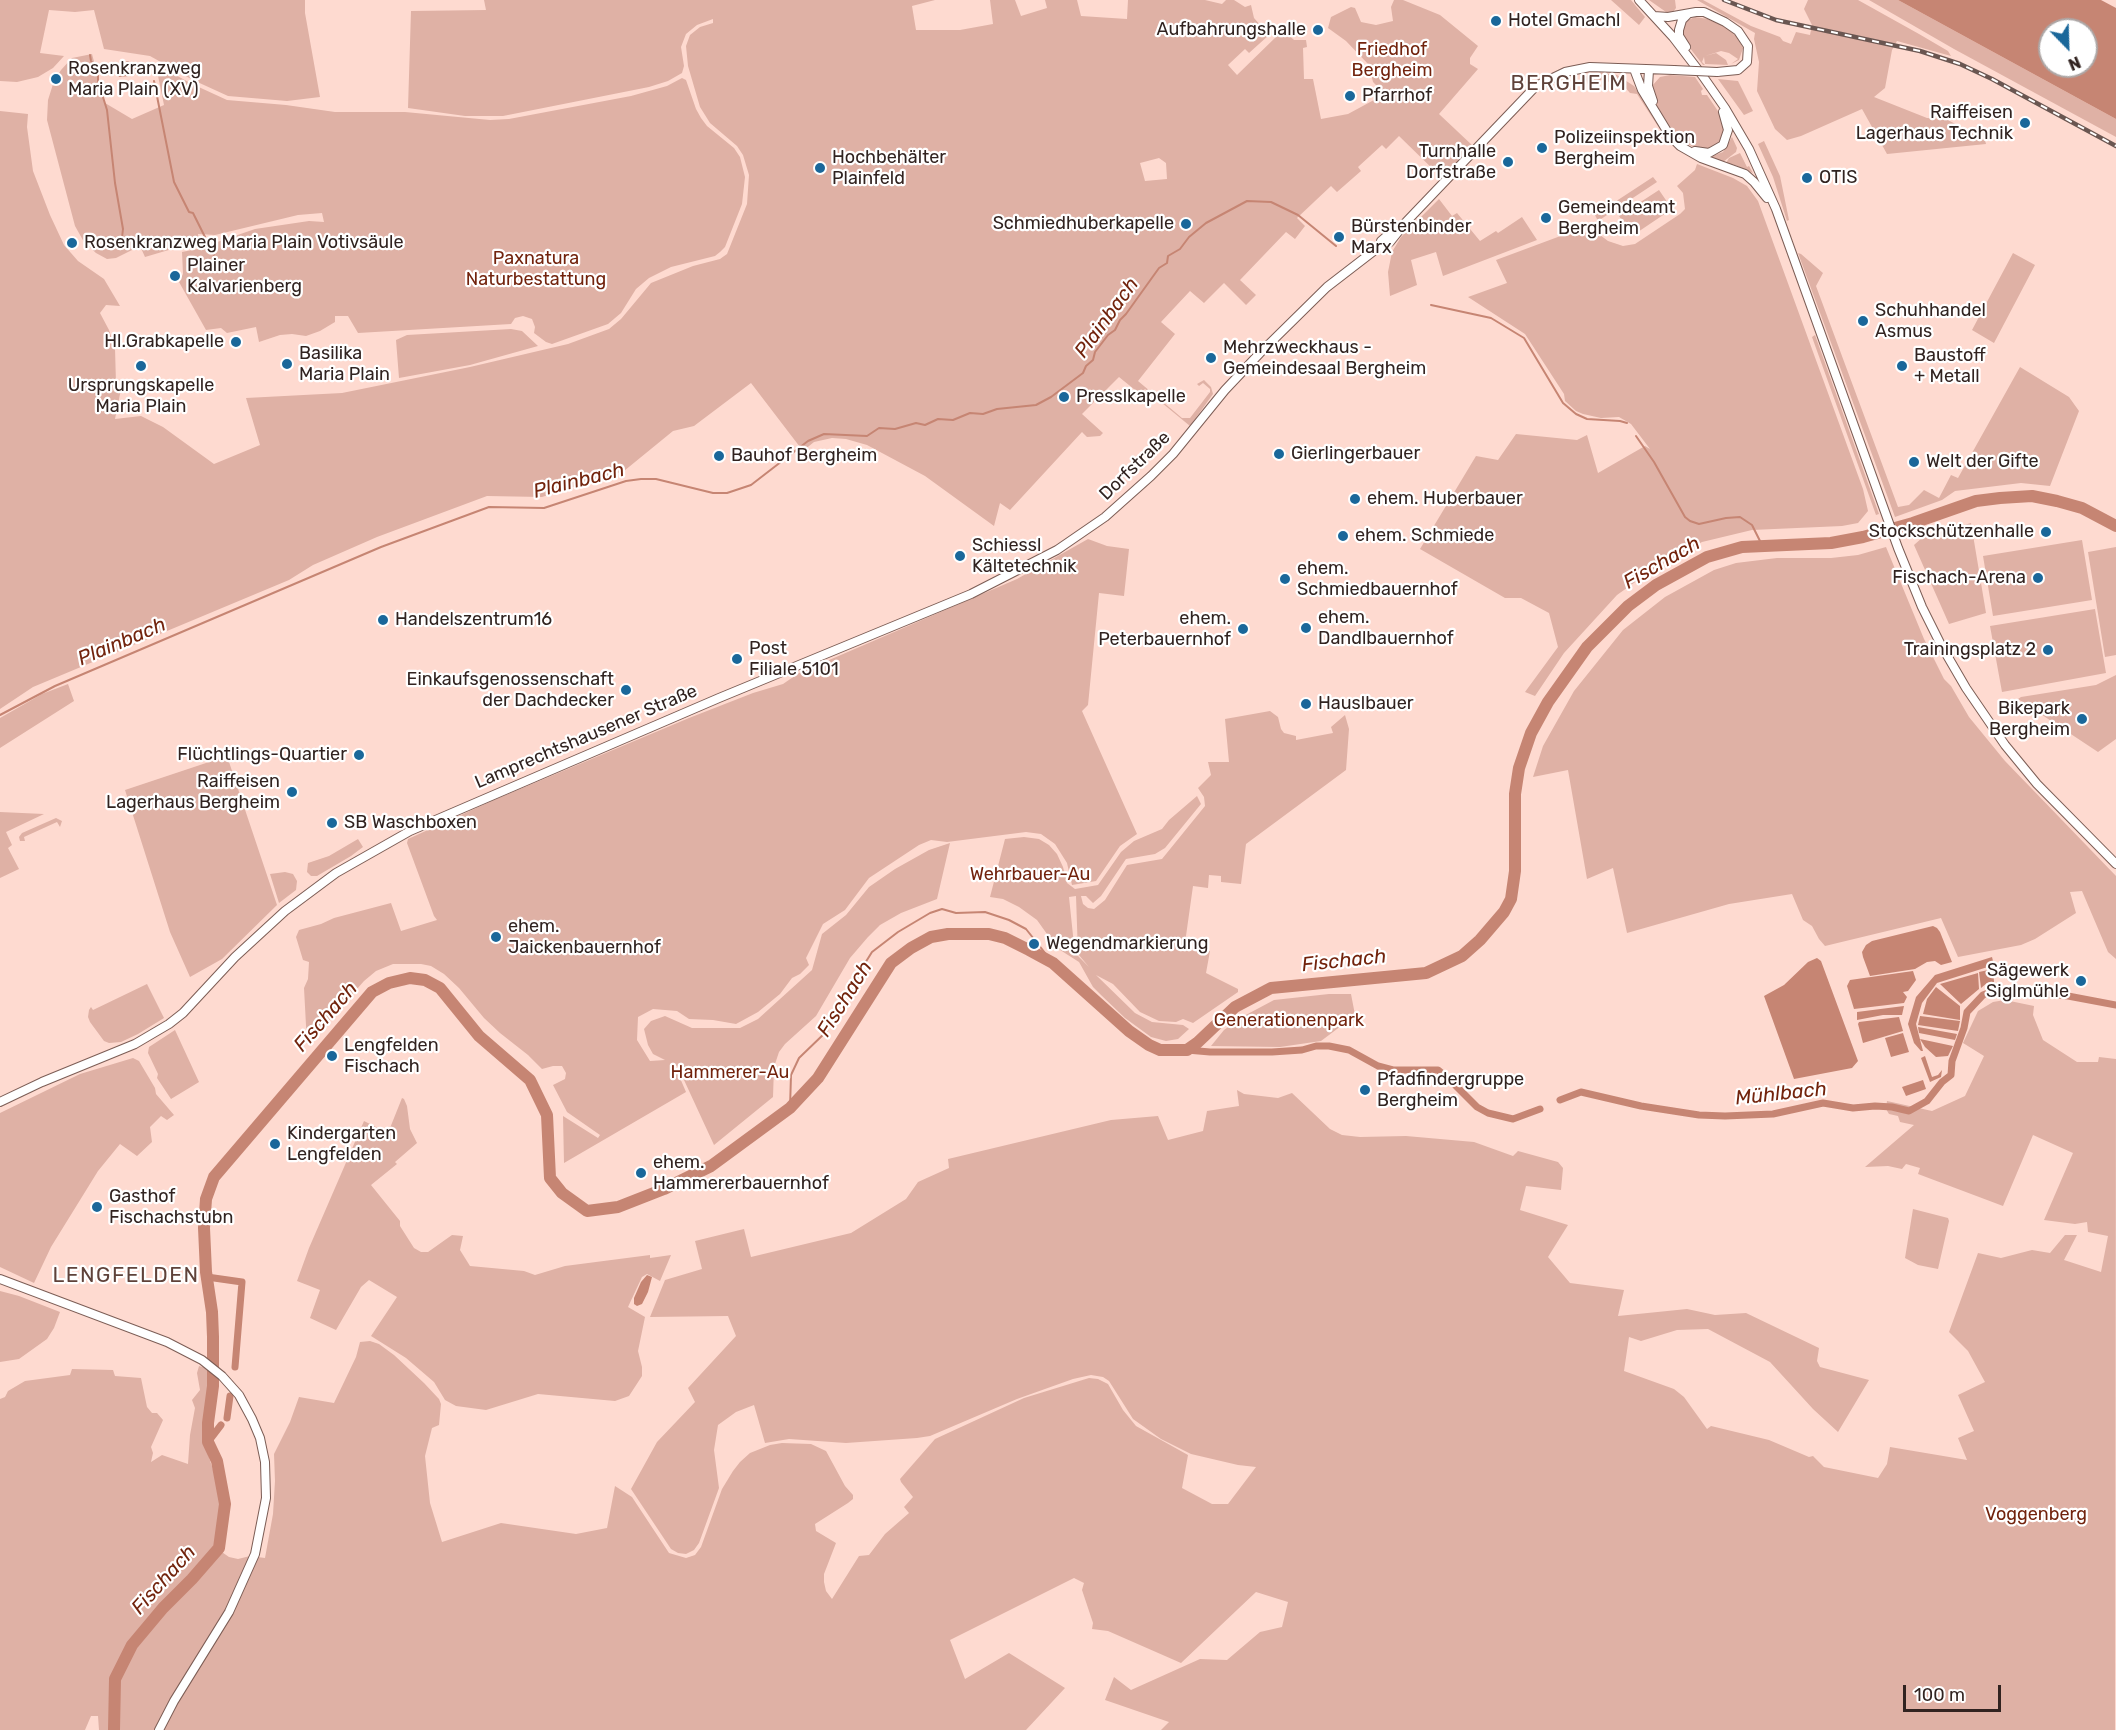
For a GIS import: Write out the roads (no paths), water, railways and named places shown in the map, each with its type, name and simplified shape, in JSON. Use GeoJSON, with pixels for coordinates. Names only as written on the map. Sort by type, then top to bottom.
{"type":"FeatureCollection","features":[{"type":"Feature","properties":{"kind":"main road"},"geometry":{"type":"LineString","coordinates":[[1639,0],[1692,61],[1715,93],[1749,149],[1776,210],[1898,548],[1941,645],[1966,688],[2037,784],[2116,864]]}},
{"type":"Feature","properties":{"kind":"main road"},"geometry":{"type":"LineString","coordinates":[[1654,16],[1668,17],[1704,12],[1725,22],[1741,34],[1748,46],[1748,62],[1742,68],[1731,72],[1634,69],[1642,90],[1670,136],[1680,146],[1745,174],[1776,210]]}},
{"type":"Feature","properties":{"kind":"main road"},"geometry":{"type":"LineString","coordinates":[[1689,13],[1682,20],[1678,30],[1681,40],[1690,52],[1692,61]]}},
{"type":"Feature","properties":{"kind":"main road","name":"Dorfstraße"},"geometry":{"type":"LineString","coordinates":[[1027,567],[1088,530],[1122,504],[1173,454],[1225,390],[1293,320],[1328,287],[1407,222],[1536,86],[1576,69],[1597,67],[1634,69]]}},
{"type":"Feature","properties":{"kind":"main road"},"geometry":{"type":"LineString","coordinates":[[1649,70],[1650,94],[1665,125],[1682,143],[1701,153],[1719,149],[1727,136],[1728,124],[1715,93]]}},
{"type":"Feature","properties":{"kind":"main road","name":"Lamprechtshausener Straße"},"geometry":{"type":"LineString","coordinates":[[0,1102],[150,1036],[183,1013],[261,932],[301,898],[363,856],[410,831],[697,707],[961,599],[1027,567]]}},
{"type":"Feature","properties":{"kind":"main road"},"geometry":{"type":"LineString","coordinates":[[0,1279],[167,1342],[202,1360],[222,1376],[245,1405],[260,1438],[266,1476],[263,1520],[255,1554],[229,1612],[174,1701],[159,1730]]}},
{"type":"Feature","properties":{"kind":"waterway"},"geometry":{"type":"LineString","coordinates":[[90,55],[91,61],[98,70],[98,81],[107,110],[123,229],[121,246]]}},
{"type":"Feature","properties":{"kind":"waterway"},"geometry":{"type":"LineString","coordinates":[[154,81],[174,182],[205,237]]}},
{"type":"Feature","properties":{"kind":"waterway","name":"Plainbach"},"geometry":{"type":"LineString","coordinates":[[0,715],[55,686],[381,547],[489,507],[544,508],[626,481],[641,479],[656,479],[713,493],[727,493],[751,485],[808,441],[824,434],[867,436],[879,428],[895,429],[916,423],[925,425],[938,419],[953,420],[970,413],[983,414],[997,409],[1036,405],[1051,397],[1083,373],[1086,366],[1093,360],[1095,352],[1108,335],[1115,330],[1159,268],[1167,263],[1168,256],[1180,249],[1189,237],[1206,223],[1247,201],[1271,202],[1298,215],[1336,246]]}},
{"type":"Feature","properties":{"kind":"waterway"},"geometry":{"type":"LineString","coordinates":[[210,246],[216,260]]}},
{"type":"Feature","properties":{"kind":"waterway","name":"Plainbach"},"geometry":{"type":"LineString","coordinates":[[1431,305],[1491,318],[1524,338],[1563,403],[1576,414],[1587,419],[1627,423]]}},
{"type":"Feature","properties":{"kind":"waterway","name":"Plainbach"},"geometry":{"type":"LineString","coordinates":[[1636,436],[1654,462],[1685,517],[1699,524],[1740,517],[1752,525],[1762,545]]}},
{"type":"Feature","properties":{"kind":"waterway","name":"Fischach"},"geometry":{"type":"LineString","coordinates":[[114,1730],[115,1679],[132,1645],[219,1548],[225,1504],[217,1461],[208,1442],[213,1386],[213,1337],[206,1272],[204,1228],[206,1199],[214,1177],[372,992],[389,983],[410,978],[425,980],[440,988],[479,1036],[530,1080],[547,1115],[550,1178],[562,1193],[587,1211],[618,1207],[664,1189],[711,1166],[790,1108],[818,1078],[891,963],[931,937],[948,934],[989,934],[1005,938],[1053,963],[1129,1031],[1160,1050],[1187,1050],[1235,1007],[1271,988],[1426,973],[1462,956],[1480,940],[1504,912],[1511,899],[1515,871],[1515,794],[1519,768],[1531,733],[1548,702],[1587,647],[1628,606],[1656,585],[1707,557],[1742,547],[1831,543],[1863,537],[1913,523],[1976,501],[2000,498],[2032,496],[2057,501],[2082,508],[2116,526]]}},
{"type":"Feature","properties":{"kind":"waterway"},"geometry":{"type":"LineString","coordinates":[[790,1108],[791,1075],[799,1058],[827,1031],[830,1019],[872,952],[898,932],[930,913],[942,909],[956,913],[985,912],[1009,920],[1026,929],[1053,963]]}},
{"type":"Feature","properties":{"kind":"waterway","name":"Mühlbach"},"geometry":{"type":"LineString","coordinates":[[1560,1100],[1581,1092],[1641,1106],[1699,1115],[1725,1116],[1773,1114],[1823,1103],[1853,1108],[1892,1107],[1909,1111],[1927,1101],[1942,1082],[1951,1075],[1952,1061],[1964,1028],[1967,1012],[1983,995],[1993,991],[2008,990],[2068,996],[2116,1005]]}},
{"type":"Feature","properties":{"kind":"waterway","name":"Mühlbach"},"geometry":{"type":"LineString","coordinates":[[1187,1050],[1272,1052],[1329,1046],[1349,1050],[1378,1066],[1393,1070],[1438,1070],[1477,1107],[1488,1113],[1513,1119],[1540,1109]]}},
{"type":"Feature","properties":{"kind":"waterway"},"geometry":{"type":"LineString","coordinates":[[207,1277],[242,1282],[235,1367]]}},
{"type":"Feature","properties":{"kind":"waterway"},"geometry":{"type":"LineString","coordinates":[[227,1418],[230,1396]]}},
{"type":"Feature","properties":{"kind":"waterway"},"geometry":{"type":"LineString","coordinates":[[208,1442],[221,1425]]}},
{"type":"Feature","properties":{"kind":"railway"},"geometry":{"type":"LineString","coordinates":[[1724,0],[1776,20],[1920,51],[1960,64],[2116,146]]}},
{"type":"Feature","properties":{"kind":"place","name":"Hotel Gmachl"},"geometry":{"type":"Point","coordinates":[1496,21]}},
{"type":"Feature","properties":{"kind":"place","name":"Aufbahrungshalle"},"geometry":{"type":"Point","coordinates":[1318,30]}},
{"type":"Feature","properties":{"kind":"place","name":"Rosenkranzweg Maria Plain (XV)"},"geometry":{"type":"Point","coordinates":[56,79]}},
{"type":"Feature","properties":{"kind":"place","name":"Pfarrhof"},"geometry":{"type":"Point","coordinates":[1350,96]}},
{"type":"Feature","properties":{"kind":"place","name":"Raiffeisen Lagerhaus Technik"},"geometry":{"type":"Point","coordinates":[2025,123]}},
{"type":"Feature","properties":{"kind":"place","name":"Polizeiinspektion Bergheim"},"geometry":{"type":"Point","coordinates":[1542,148]}},
{"type":"Feature","properties":{"kind":"place","name":"Turnhalle Dorfstraße"},"geometry":{"type":"Point","coordinates":[1508,162]}},
{"type":"Feature","properties":{"kind":"place","name":"Hochbehälter Plainfeld"},"geometry":{"type":"Point","coordinates":[820,168]}},
{"type":"Feature","properties":{"kind":"place","name":"OTIS"},"geometry":{"type":"Point","coordinates":[1807,178]}},
{"type":"Feature","properties":{"kind":"place","name":"Gemeindeamt Bergheim"},"geometry":{"type":"Point","coordinates":[1546,218]}},
{"type":"Feature","properties":{"kind":"place","name":"Schmiedhuberkapelle"},"geometry":{"type":"Point","coordinates":[1186,224]}},
{"type":"Feature","properties":{"kind":"place","name":"Bürstenbinder Marx"},"geometry":{"type":"Point","coordinates":[1339,237]}},
{"type":"Feature","properties":{"kind":"place","name":"Rosenkranzweg Maria Plain Votivsäule"},"geometry":{"type":"Point","coordinates":[72,243]}},
{"type":"Feature","properties":{"kind":"place","name":"Plainer Kalvarienberg"},"geometry":{"type":"Point","coordinates":[175,276]}},
{"type":"Feature","properties":{"kind":"place","name":"Schuhhandel Asmus"},"geometry":{"type":"Point","coordinates":[1863,321]}},
{"type":"Feature","properties":{"kind":"place","name":"Hl.Grabkapelle"},"geometry":{"type":"Point","coordinates":[236,342]}},
{"type":"Feature","properties":{"kind":"place","name":"Mehrzweckhaus - Gemeindesaal Bergheim"},"geometry":{"type":"Point","coordinates":[1211,358]}},
{"type":"Feature","properties":{"kind":"place","name":"Basilika Maria Plain"},"geometry":{"type":"Point","coordinates":[287,364]}},
{"type":"Feature","properties":{"kind":"place","name":"Ursprungskapelle Maria Plain"},"geometry":{"type":"Point","coordinates":[141,366]}},
{"type":"Feature","properties":{"kind":"place","name":"Baustoff + Metall"},"geometry":{"type":"Point","coordinates":[1902,366]}},
{"type":"Feature","properties":{"kind":"place","name":"Presslkapelle"},"geometry":{"type":"Point","coordinates":[1064,397]}},
{"type":"Feature","properties":{"kind":"place","name":"Gierlingerbauer"},"geometry":{"type":"Point","coordinates":[1279,454]}},
{"type":"Feature","properties":{"kind":"place","name":"Bauhof Bergheim"},"geometry":{"type":"Point","coordinates":[719,456]}},
{"type":"Feature","properties":{"kind":"place","name":"Welt der Gifte"},"geometry":{"type":"Point","coordinates":[1914,462]}},
{"type":"Feature","properties":{"kind":"place","name":"ehem. Huberbauer"},"geometry":{"type":"Point","coordinates":[1355,499]}},
{"type":"Feature","properties":{"kind":"place","name":"Stockschützenhalle"},"geometry":{"type":"Point","coordinates":[2046,532]}},
{"type":"Feature","properties":{"kind":"place","name":"ehem. Schmiede"},"geometry":{"type":"Point","coordinates":[1343,536]}},
{"type":"Feature","properties":{"kind":"place","name":"Schiessl Kältetechnik"},"geometry":{"type":"Point","coordinates":[960,556]}},
{"type":"Feature","properties":{"kind":"place","name":"Fischach-Arena"},"geometry":{"type":"Point","coordinates":[2038,578]}},
{"type":"Feature","properties":{"kind":"place","name":"ehem. Schmiedbauernhof"},"geometry":{"type":"Point","coordinates":[1285,579]}},
{"type":"Feature","properties":{"kind":"place","name":"Handelszentrum16"},"geometry":{"type":"Point","coordinates":[383,620]}},
{"type":"Feature","properties":{"kind":"place","name":"ehem. Dandlbauernhof"},"geometry":{"type":"Point","coordinates":[1306,628]}},
{"type":"Feature","properties":{"kind":"place","name":"ehem. Peterbauernhof"},"geometry":{"type":"Point","coordinates":[1243,629]}},
{"type":"Feature","properties":{"kind":"place","name":"Trainingsplatz 2"},"geometry":{"type":"Point","coordinates":[2048,650]}},
{"type":"Feature","properties":{"kind":"place","name":"Post Filiale 5101"},"geometry":{"type":"Point","coordinates":[737,659]}},
{"type":"Feature","properties":{"kind":"place","name":"Einkaufsgenossenschaft der Dachdecker"},"geometry":{"type":"Point","coordinates":[626,690]}},
{"type":"Feature","properties":{"kind":"place","name":"Hauslbauer"},"geometry":{"type":"Point","coordinates":[1306,704]}},
{"type":"Feature","properties":{"kind":"place","name":"Bikepark Bergheim"},"geometry":{"type":"Point","coordinates":[2082,719]}},
{"type":"Feature","properties":{"kind":"place","name":"Flüchtlings-Quartier"},"geometry":{"type":"Point","coordinates":[359,755]}},
{"type":"Feature","properties":{"kind":"place","name":"Raiffeisen Lagerhaus Bergheim"},"geometry":{"type":"Point","coordinates":[292,792]}},
{"type":"Feature","properties":{"kind":"place","name":"SB Waschboxen"},"geometry":{"type":"Point","coordinates":[332,823]}},
{"type":"Feature","properties":{"kind":"place","name":"ehem. Jaickenbauernhof"},"geometry":{"type":"Point","coordinates":[496,937]}},
{"type":"Feature","properties":{"kind":"place","name":"Wegendmarkierung"},"geometry":{"type":"Point","coordinates":[1034,944]}},
{"type":"Feature","properties":{"kind":"place","name":"Sägewerk Siglmühle"},"geometry":{"type":"Point","coordinates":[2081,981]}},
{"type":"Feature","properties":{"kind":"place","name":"Lengfelden Fischach"},"geometry":{"type":"Point","coordinates":[332,1056]}},
{"type":"Feature","properties":{"kind":"place","name":"Pfadfindergruppe Bergheim"},"geometry":{"type":"Point","coordinates":[1365,1090]}},
{"type":"Feature","properties":{"kind":"place","name":"Kindergarten Lengfelden"},"geometry":{"type":"Point","coordinates":[275,1144]}},
{"type":"Feature","properties":{"kind":"place","name":"ehem. Hammererbauernhof"},"geometry":{"type":"Point","coordinates":[641,1173]}},
{"type":"Feature","properties":{"kind":"place","name":"Gasthof Fischachstubn"},"geometry":{"type":"Point","coordinates":[97,1207]}},
{"type":"Feature","properties":{"kind":"district","name":"BERGHEIM"},"geometry":{"type":"Point","coordinates":[1569,84]}},
{"type":"Feature","properties":{"kind":"district","name":"LENGFELDEN"},"geometry":{"type":"Point","coordinates":[126,1276]}},
{"type":"Feature","properties":{"kind":"park label","name":"Friedhof Bergheim"},"geometry":{"type":"Point","coordinates":[1392,60]}},
{"type":"Feature","properties":{"kind":"park label","name":"Paxnatura Naturbestattung"},"geometry":{"type":"Point","coordinates":[536,269]}},
{"type":"Feature","properties":{"kind":"park label","name":"Wehrbauer-Au"},"geometry":{"type":"Point","coordinates":[1030,875]}},
{"type":"Feature","properties":{"kind":"park label","name":"Generationenpark"},"geometry":{"type":"Point","coordinates":[1289,1021]}},
{"type":"Feature","properties":{"kind":"park label","name":"Hammerer-Au"},"geometry":{"type":"Point","coordinates":[730,1073]}},
{"type":"Feature","properties":{"kind":"park label","name":"Voggenberg"},"geometry":{"type":"Point","coordinates":[2036,1515]}}]}
